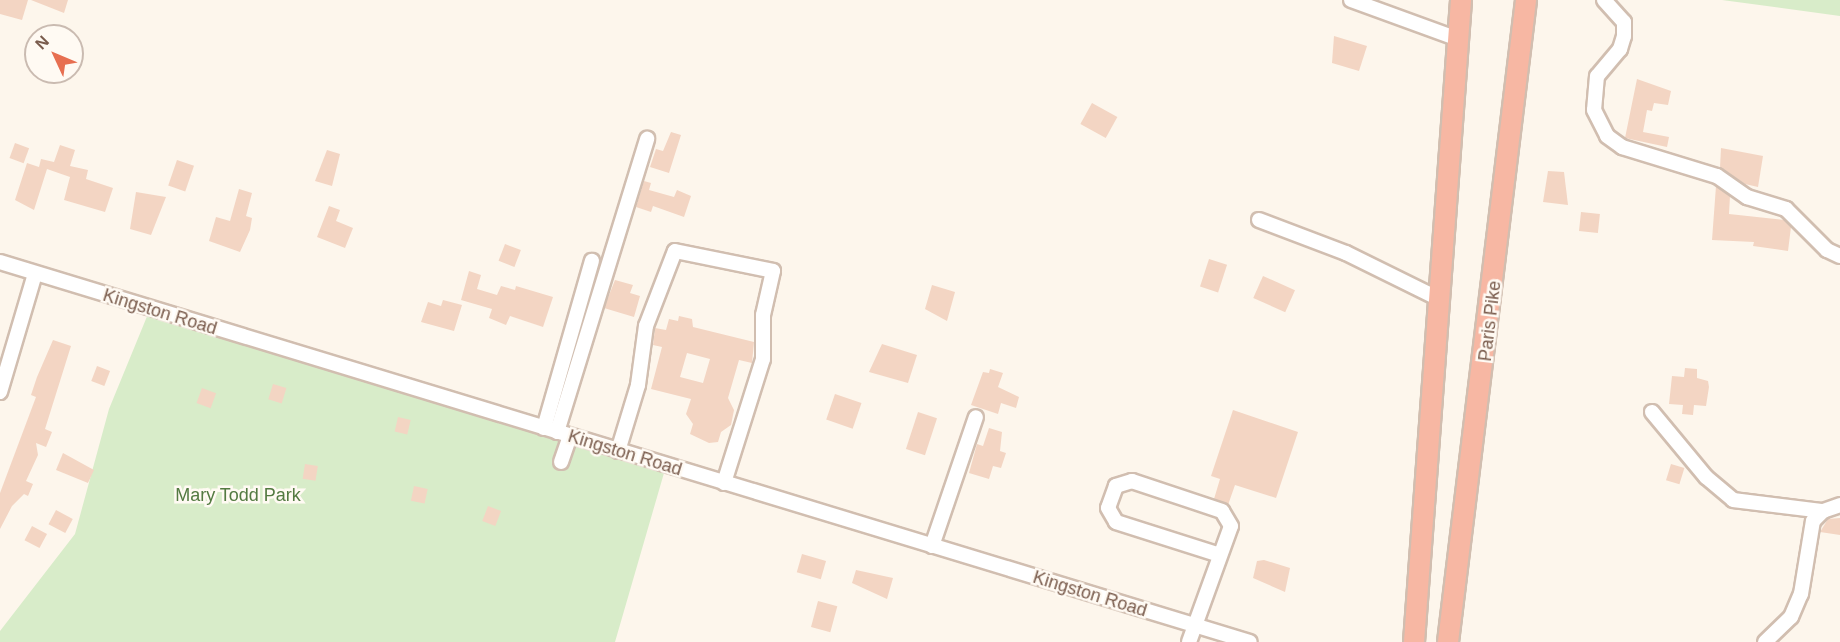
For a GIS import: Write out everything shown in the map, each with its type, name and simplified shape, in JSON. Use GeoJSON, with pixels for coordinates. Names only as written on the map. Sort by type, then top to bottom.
{"type":"FeatureCollection","features":[{"type":"Feature","properties":{"kind":"highway"},"geometry":{"type":"LineString","coordinates":[[1414,642],[1461,0]]}},
{"type":"Feature","properties":{"kind":"highway","name":"Paris Pike"},"geometry":{"type":"LineString","coordinates":[[1448,642],[1526,0]]}},
{"type":"Feature","properties":{"kind":"street"},"geometry":{"type":"LineString","coordinates":[[1351,0],[1458,39]]}},
{"type":"Feature","properties":{"kind":"street"},"geometry":{"type":"LineString","coordinates":[[1604,0],[1623,22],[1624,36],[1620,49],[1597,76],[1594,110],[1607,136],[1622,147],[1717,176],[1747,197],[1786,209],[1827,250],[1840,256]]}},
{"type":"Feature","properties":{"kind":"street"},"geometry":{"type":"LineString","coordinates":[[557,432],[628,188],[647,139]]}},
{"type":"Feature","properties":{"kind":"street"},"geometry":{"type":"LineString","coordinates":[[1258,220],[1346,253],[1439,299]]}},
{"type":"Feature","properties":{"kind":"street"},"geometry":{"type":"LineString","coordinates":[[618,451],[638,385],[646,326],[675,251],[773,271],[763,315],[763,359],[724,483]]}},
{"type":"Feature","properties":{"kind":"street"},"geometry":{"type":"LineString","coordinates":[[561,462],[557,432],[592,261]]}},
{"type":"Feature","properties":{"kind":"street","name":"Kingston Road"},"geometry":{"type":"LineString","coordinates":[[0,262],[1250,642]]}},
{"type":"Feature","properties":{"kind":"street"},"geometry":{"type":"LineString","coordinates":[[0,392],[35,274]]}},
{"type":"Feature","properties":{"kind":"street"},"geometry":{"type":"LineString","coordinates":[[1652,412],[1706,477],[1733,500],[1823,511]]}},
{"type":"Feature","properties":{"kind":"street"},"geometry":{"type":"LineString","coordinates":[[932,546],[976,417]]}},
{"type":"Feature","properties":{"kind":"street"},"geometry":{"type":"LineString","coordinates":[[1189,642],[1231,525],[1222,511],[1132,481],[1116,486],[1108,508],[1116,522],[1220,555]]}},
{"type":"Feature","properties":{"kind":"street"},"geometry":{"type":"LineString","coordinates":[[1766,642],[1780,632],[1794,610],[1813,521],[1823,511],[1840,505]]}},
{"type":"Feature","properties":{"kind":"green space"},"geometry":{"type":"Polygon","coordinates":[[[1722,0],[1840,0],[1840,16],[1722,0]]]}},
{"type":"Feature","properties":{"kind":"green space","name":"Mary Todd Park"},"geometry":{"type":"Polygon","coordinates":[[[148,314],[664,473],[615,642],[0,642],[0,631],[75,534],[109,409],[148,314]]]}},
{"type":"Feature","properties":{"kind":"building"},"geometry":{"type":"Polygon","coordinates":[[[0,0],[28,0],[22,20],[0,14],[0,0]]]}},
{"type":"Feature","properties":{"kind":"building"},"geometry":{"type":"Polygon","coordinates":[[[31,0],[68,0],[64,13],[31,0]]]}},
{"type":"Feature","properties":{"kind":"building"},"geometry":{"type":"Polygon","coordinates":[[[1334,36],[1367,46],[1359,71],[1332,63],[1334,36]]]}},
{"type":"Feature","properties":{"kind":"building"},"geometry":{"type":"Polygon","coordinates":[[[1637,79],[1671,91],[1668,105],[1654,103],[1652,111],[1647,110],[1643,132],[1669,137],[1667,147],[1625,138],[1637,79]]]}},
{"type":"Feature","properties":{"kind":"building"},"geometry":{"type":"Polygon","coordinates":[[[1092,103],[1117,117],[1106,138],[1080,124],[1092,103]]]}},
{"type":"Feature","properties":{"kind":"building"},"geometry":{"type":"Polygon","coordinates":[[[671,132],[681,135],[669,173],[650,167],[656,149],[663,151],[671,132]]]}},
{"type":"Feature","properties":{"kind":"building"},"geometry":{"type":"Polygon","coordinates":[[[15,143],[29,148],[24,163],[10,158],[15,143]]]}},
{"type":"Feature","properties":{"kind":"building"},"geometry":{"type":"Polygon","coordinates":[[[60,145],[75,150],[70,166],[88,170],[86,179],[113,188],[105,212],[64,200],[70,177],[47,169],[34,210],[15,200],[27,163],[39,167],[41,159],[54,162],[60,145]]]}},
{"type":"Feature","properties":{"kind":"building"},"geometry":{"type":"Polygon","coordinates":[[[1721,148],[1763,156],[1758,187],[1745,184],[1720,168],[1721,148]]]}},
{"type":"Feature","properties":{"kind":"building"},"geometry":{"type":"Polygon","coordinates":[[[327,150],[340,154],[332,186],[315,181],[327,150]]]}},
{"type":"Feature","properties":{"kind":"building"},"geometry":{"type":"Polygon","coordinates":[[[177,160],[194,166],[185,191],[168,186],[177,160]]]}},
{"type":"Feature","properties":{"kind":"building"},"geometry":{"type":"Polygon","coordinates":[[[1548,171],[1564,172],[1568,205],[1543,202],[1548,171]]]}},
{"type":"Feature","properties":{"kind":"building"},"geometry":{"type":"Polygon","coordinates":[[[644,181],[651,183],[649,190],[674,197],[677,190],[691,196],[684,217],[653,206],[651,212],[636,207],[644,181]]]}},
{"type":"Feature","properties":{"kind":"building"},"geometry":{"type":"Polygon","coordinates":[[[1716,186],[1730,196],[1729,214],[1784,220],[1791,227],[1788,251],[1753,246],[1754,242],[1712,240],[1716,186]]]}},
{"type":"Feature","properties":{"kind":"building"},"geometry":{"type":"Polygon","coordinates":[[[239,189],[252,193],[246,216],[252,218],[250,230],[240,252],[209,241],[216,217],[230,221],[239,189]]]}},
{"type":"Feature","properties":{"kind":"building"},"geometry":{"type":"Polygon","coordinates":[[[136,192],[166,197],[151,235],[130,229],[136,192]]]}},
{"type":"Feature","properties":{"kind":"building"},"geometry":{"type":"Polygon","coordinates":[[[329,206],[340,210],[336,221],[353,228],[345,248],[317,237],[329,206]]]}},
{"type":"Feature","properties":{"kind":"building"},"geometry":{"type":"Polygon","coordinates":[[[1581,212],[1600,214],[1598,233],[1579,231],[1581,212]]]}},
{"type":"Feature","properties":{"kind":"building"},"geometry":{"type":"Polygon","coordinates":[[[505,244],[521,250],[514,267],[499,261],[505,244]]]}},
{"type":"Feature","properties":{"kind":"building"},"geometry":{"type":"Polygon","coordinates":[[[1209,259],[1227,265],[1218,292],[1200,287],[1209,259]]]}},
{"type":"Feature","properties":{"kind":"building"},"geometry":{"type":"Polygon","coordinates":[[[469,271],[481,275],[477,289],[497,295],[501,286],[515,290],[516,286],[553,297],[543,327],[510,316],[506,325],[489,318],[492,309],[461,300],[469,271]]]}},
{"type":"Feature","properties":{"kind":"building"},"geometry":{"type":"Polygon","coordinates":[[[1263,276],[1295,290],[1285,312],[1253,298],[1263,276]]]}},
{"type":"Feature","properties":{"kind":"building"},"geometry":{"type":"Polygon","coordinates":[[[615,280],[633,285],[630,293],[640,296],[634,317],[604,308],[615,280]]]}},
{"type":"Feature","properties":{"kind":"building"},"geometry":{"type":"Polygon","coordinates":[[[932,285],[955,292],[947,321],[925,309],[932,285]]]}},
{"type":"Feature","properties":{"kind":"building"},"geometry":{"type":"Polygon","coordinates":[[[443,300],[462,305],[454,331],[421,322],[428,302],[441,306],[443,300]]]}},
{"type":"Feature","properties":{"kind":"building"},"geometry":{"type":"Polygon","coordinates":[[[679,316],[692,319],[693,327],[754,342],[752,363],[739,360],[728,398],[734,410],[731,425],[721,432],[718,442],[709,443],[690,434],[693,424],[686,414],[691,399],[651,389],[662,347],[653,345],[655,328],[666,330],[669,319],[678,321],[679,316]],[[687,353],[680,377],[703,383],[710,359],[687,353]]]}},
{"type":"Feature","properties":{"kind":"building"},"geometry":{"type":"Polygon","coordinates":[[[53,340],[71,346],[45,429],[52,432],[46,447],[36,443],[38,455],[26,481],[33,484],[28,496],[24,494],[12,506],[0,529],[0,493],[36,397],[31,395],[37,377],[53,340]]]}},
{"type":"Feature","properties":{"kind":"building"},"geometry":{"type":"Polygon","coordinates":[[[882,344],[917,355],[908,383],[869,372],[882,344]]]}},
{"type":"Feature","properties":{"kind":"building"},"geometry":{"type":"Polygon","coordinates":[[[97,366],[110,371],[104,386],[91,381],[97,366]]]}},
{"type":"Feature","properties":{"kind":"building"},"geometry":{"type":"Polygon","coordinates":[[[1685,368],[1697,369],[1697,378],[1708,381],[1706,406],[1694,405],[1693,415],[1682,414],[1683,405],[1669,404],[1672,376],[1684,377],[1685,368]]]}},
{"type":"Feature","properties":{"kind":"building"},"geometry":{"type":"Polygon","coordinates":[[[990,369],[1003,373],[998,387],[1019,397],[1016,408],[1001,403],[998,414],[971,405],[983,372],[989,373],[990,369]]]}},
{"type":"Feature","properties":{"kind":"building"},"geometry":{"type":"Polygon","coordinates":[[[273,384],[286,388],[282,403],[268,399],[273,384]]]}},
{"type":"Feature","properties":{"kind":"building"},"geometry":{"type":"Polygon","coordinates":[[[202,388],[216,393],[211,408],[197,403],[202,388]]]}},
{"type":"Feature","properties":{"kind":"building"},"geometry":{"type":"Polygon","coordinates":[[[835,394],[861,403],[853,429],[826,420],[835,394]]]}},
{"type":"Feature","properties":{"kind":"building"},"geometry":{"type":"Polygon","coordinates":[[[1233,410],[1298,432],[1276,498],[1235,485],[1228,505],[1214,499],[1220,479],[1211,476],[1233,410]]]}},
{"type":"Feature","properties":{"kind":"building"},"geometry":{"type":"Polygon","coordinates":[[[918,412],[937,418],[925,455],[906,449],[918,412]]]}},
{"type":"Feature","properties":{"kind":"building"},"geometry":{"type":"Polygon","coordinates":[[[398,417],[411,420],[407,435],[395,432],[398,417]]]}},
{"type":"Feature","properties":{"kind":"building"},"geometry":{"type":"Polygon","coordinates":[[[989,428],[1002,432],[1000,451],[1006,453],[1001,468],[993,466],[989,479],[969,473],[977,444],[983,446],[989,428]]]}},
{"type":"Feature","properties":{"kind":"building"},"geometry":{"type":"Polygon","coordinates":[[[63,453],[94,470],[88,483],[56,470],[63,453]]]}},
{"type":"Feature","properties":{"kind":"building"},"geometry":{"type":"Polygon","coordinates":[[[305,464],[318,466],[315,481],[303,479],[305,464]]]}},
{"type":"Feature","properties":{"kind":"building"},"geometry":{"type":"Polygon","coordinates":[[[1671,464],[1684,468],[1679,484],[1666,480],[1671,464]]]}},
{"type":"Feature","properties":{"kind":"building"},"geometry":{"type":"Polygon","coordinates":[[[414,486],[428,489],[425,504],[411,501],[414,486]]]}},
{"type":"Feature","properties":{"kind":"building"},"geometry":{"type":"Polygon","coordinates":[[[488,506],[501,511],[495,526],[482,521],[488,506]]]}},
{"type":"Feature","properties":{"kind":"building"},"geometry":{"type":"Polygon","coordinates":[[[56,510],[73,519],[65,533],[48,524],[56,510]]]}},
{"type":"Feature","properties":{"kind":"building"},"geometry":{"type":"Polygon","coordinates":[[[1840,518],[1840,535],[1820,532],[1828,519],[1840,518]]]}},
{"type":"Feature","properties":{"kind":"building"},"geometry":{"type":"Polygon","coordinates":[[[32,526],[47,534],[39,548],[24,540],[32,526]]]}},
{"type":"Feature","properties":{"kind":"building"},"geometry":{"type":"Polygon","coordinates":[[[802,554],[826,561],[821,579],[797,572],[802,554]]]}},
{"type":"Feature","properties":{"kind":"building"},"geometry":{"type":"Polygon","coordinates":[[[1264,560],[1290,568],[1285,592],[1253,578],[1257,561],[1264,560]]]}},
{"type":"Feature","properties":{"kind":"building"},"geometry":{"type":"Polygon","coordinates":[[[856,570],[893,578],[887,599],[852,583],[856,570]]]}},
{"type":"Feature","properties":{"kind":"building"},"geometry":{"type":"Polygon","coordinates":[[[818,601],[837,606],[830,632],[811,627],[818,601]]]}}]}
